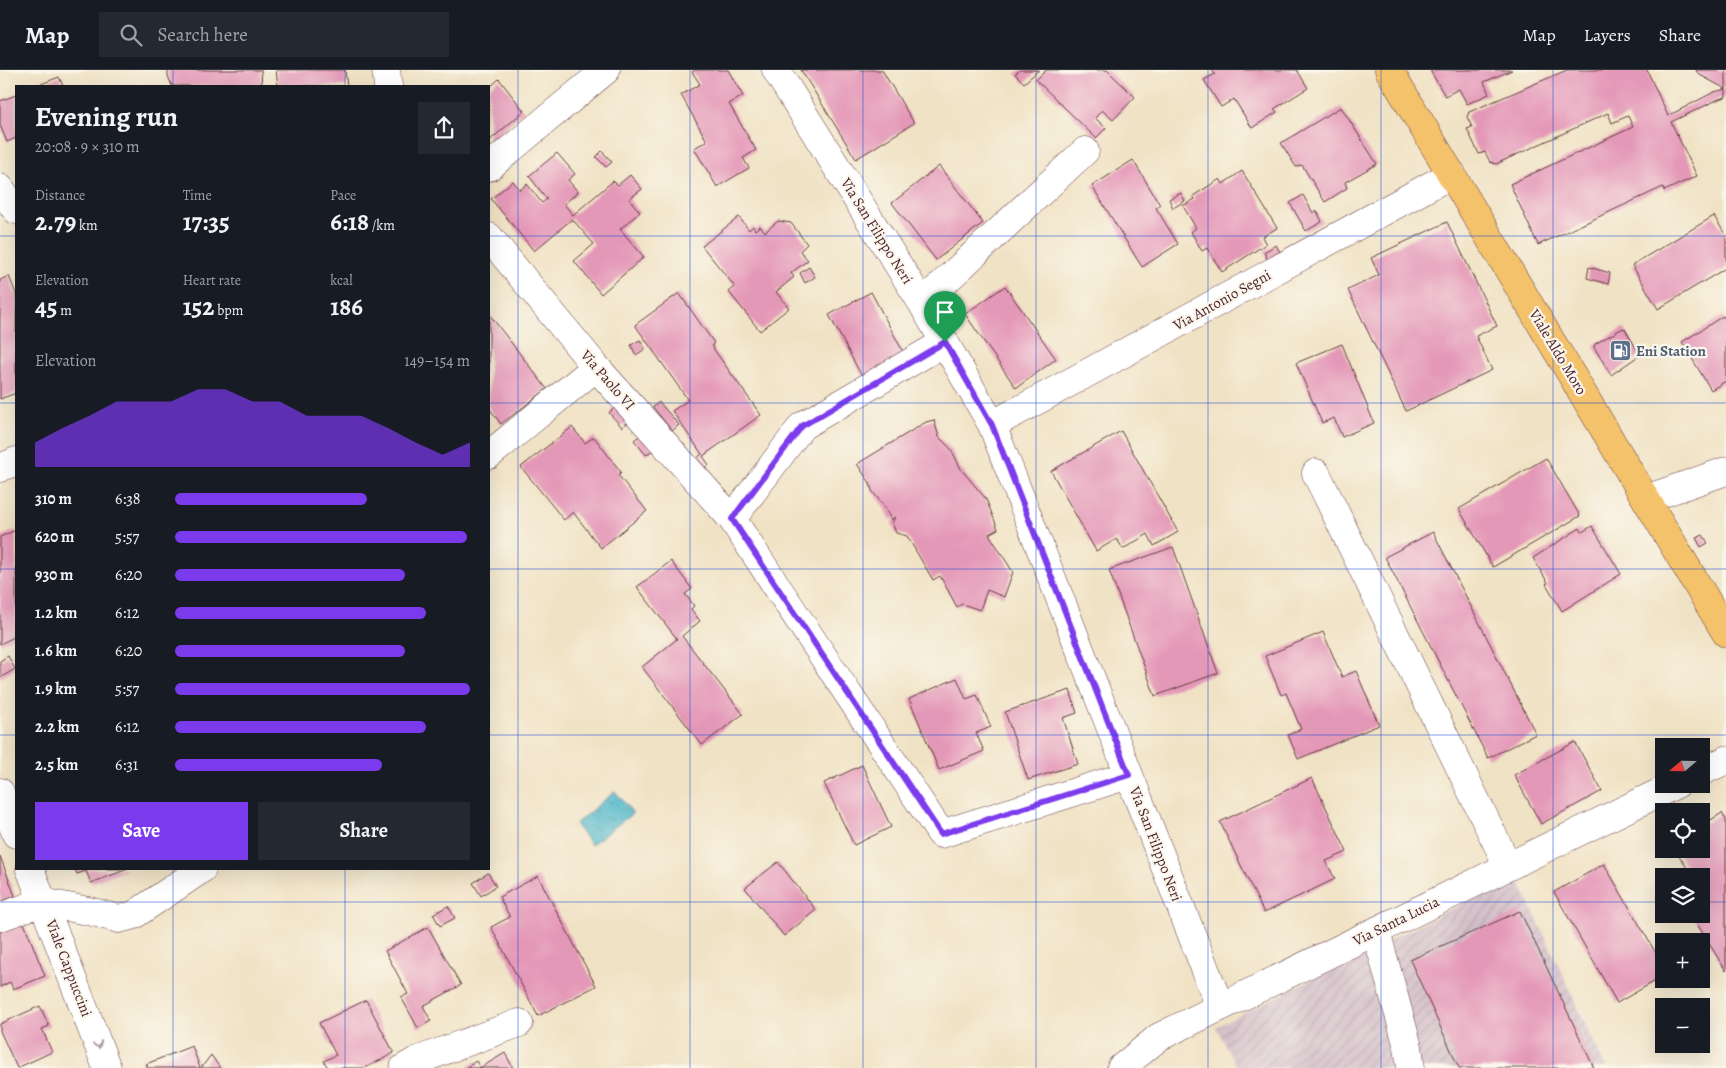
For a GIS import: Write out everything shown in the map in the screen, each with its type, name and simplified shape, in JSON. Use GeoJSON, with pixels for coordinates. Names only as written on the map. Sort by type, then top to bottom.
{"type":"FeatureCollection","features":[{"type":"Feature","properties":{"kind":"main road","name":"Viale Aldo Moro"},"geometry":{"type":"LineString","coordinates":[[1389,70],[1726,633]]}},
{"type":"Feature","properties":{"kind":"street"},"geometry":{"type":"LineString","coordinates":[[386,70],[388,85]]}},
{"type":"Feature","properties":{"kind":"street"},"geometry":{"type":"LineString","coordinates":[[490,166],[606,70]]}},
{"type":"Feature","properties":{"kind":"street","name":"Via San Filippo Neri"},"geometry":{"type":"LineString","coordinates":[[776,70],[922,303],[992,425],[1220,1007]]}},
{"type":"Feature","properties":{"kind":"street"},"geometry":{"type":"LineString","coordinates":[[922,303],[1085,151]]}},
{"type":"Feature","properties":{"kind":"street","name":"Via Antonio Segni"},"geometry":{"type":"LineString","coordinates":[[992,425],[1452,174]]}},
{"type":"Feature","properties":{"kind":"street"},"geometry":{"type":"LineString","coordinates":[[0,188],[15,209]]}},
{"type":"Feature","properties":{"kind":"street","name":"Via Paolo VI"},"geometry":{"type":"LineString","coordinates":[[490,238],[596,367],[732,519],[941,834],[1129,775]]}},
{"type":"Feature","properties":{"kind":"street"},"geometry":{"type":"LineString","coordinates":[[732,519],[802,426],[945,342]]}},
{"type":"Feature","properties":{"kind":"street"},"geometry":{"type":"LineString","coordinates":[[490,454],[596,367]]}},
{"type":"Feature","properties":{"kind":"street"},"geometry":{"type":"LineString","coordinates":[[0,468],[15,462]]}},
{"type":"Feature","properties":{"kind":"street"},"geometry":{"type":"LineString","coordinates":[[1646,499],[1726,471]]}},
{"type":"Feature","properties":{"kind":"street"},"geometry":{"type":"LineString","coordinates":[[1316,473],[1508,866]]}},
{"type":"Feature","properties":{"kind":"street"},"geometry":{"type":"LineString","coordinates":[[1710,768],[1726,760]]}},
{"type":"Feature","properties":{"kind":"street"},"geometry":{"type":"LineString","coordinates":[[0,792],[15,831]]}},
{"type":"Feature","properties":{"kind":"street","name":"Via Santa Lucia"},"geometry":{"type":"LineString","coordinates":[[1121,1068],[1158,1037],[1658,793]]}},
{"type":"Feature","properties":{"kind":"street","name":"Viale Cappuccini"},"geometry":{"type":"LineString","coordinates":[[30,870],[107,1068]]}},
{"type":"Feature","properties":{"kind":"street"},"geometry":{"type":"LineString","coordinates":[[0,917],[42,902],[119,919],[134,915],[201,870]]}},
{"type":"Feature","properties":{"kind":"street"},"geometry":{"type":"LineString","coordinates":[[1376,931],[1408,1047],[1411,1068]]}},
{"type":"Feature","properties":{"kind":"street"},"geometry":{"type":"LineString","coordinates":[[404,1068],[416,1061],[519,1022]]}},
{"type":"Feature","properties":{"kind":"shaded area"},"geometry":{"type":"Polygon","coordinates":[[[1517,876],[1606,1068],[1237,1068],[1216,1027],[1517,876]]]}},
{"type":"Feature","properties":{"kind":"water"},"geometry":{"type":"Polygon","coordinates":[[[615,791],[633,813],[591,845],[575,824],[615,791]]]}},
{"type":"Feature","properties":{"kind":"building"},"geometry":{"type":"Polygon","coordinates":[[[168,70],[261,70],[262,85],[172,85],[168,70]]]}},
{"type":"Feature","properties":{"kind":"building"},"geometry":{"type":"Polygon","coordinates":[[[276,70],[345,70],[347,85],[278,85],[276,70]]]}},
{"type":"Feature","properties":{"kind":"building"},"geometry":{"type":"Polygon","coordinates":[[[695,70],[728,70],[743,96],[729,104],[756,150],[743,158],[749,168],[717,187],[694,148],[707,141],[681,95],[700,84],[692,72],[695,70]]]}},
{"type":"Feature","properties":{"kind":"building"},"geometry":{"type":"Polygon","coordinates":[[[801,70],[882,70],[914,123],[856,159],[801,70]]]}},
{"type":"Feature","properties":{"kind":"building"},"geometry":{"type":"Polygon","coordinates":[[[1020,70],[1039,70],[1024,83],[1015,74],[1020,70]]]}},
{"type":"Feature","properties":{"kind":"building"},"geometry":{"type":"Polygon","coordinates":[[[1046,70],[1107,70],[1135,97],[1113,120],[1102,110],[1095,118],[1106,128],[1096,138],[1036,80],[1046,70]]]}},
{"type":"Feature","properties":{"kind":"building"},"geometry":{"type":"Polygon","coordinates":[[[1212,70],[1297,70],[1308,88],[1274,109],[1277,112],[1252,128],[1234,99],[1221,107],[1204,80],[1215,74],[1212,70]]]}},
{"type":"Feature","properties":{"kind":"building"},"geometry":{"type":"Polygon","coordinates":[[[1430,70],[1512,70],[1484,82],[1489,94],[1467,104],[1459,89],[1445,96],[1430,70]]]}},
{"type":"Feature","properties":{"kind":"building"},"geometry":{"type":"Polygon","coordinates":[[[1567,70],[1647,70],[1668,116],[1714,92],[1726,89],[1726,97],[1671,122],[1697,176],[1664,191],[1663,187],[1538,245],[1510,184],[1633,127],[1628,116],[1612,123],[1608,113],[1496,164],[1490,162],[1485,152],[1479,154],[1467,129],[1472,127],[1467,117],[1469,112],[1567,70]]]}},
{"type":"Feature","properties":{"kind":"building"},"geometry":{"type":"Polygon","coordinates":[[[1696,70],[1726,70],[1726,89],[1698,74],[1696,70]]]}},
{"type":"Feature","properties":{"kind":"building"},"geometry":{"type":"Polygon","coordinates":[[[59,77],[63,85],[39,85],[59,77]]]}},
{"type":"Feature","properties":{"kind":"building"},"geometry":{"type":"Polygon","coordinates":[[[499,79],[524,111],[490,140],[490,87],[499,79]]]}},
{"type":"Feature","properties":{"kind":"building"},"geometry":{"type":"Polygon","coordinates":[[[15,95],[15,138],[7,142],[0,125],[0,101],[15,95]]]}},
{"type":"Feature","properties":{"kind":"building"},"geometry":{"type":"Polygon","coordinates":[[[1341,107],[1377,164],[1345,182],[1347,188],[1325,202],[1302,165],[1296,167],[1281,143],[1341,107]]]}},
{"type":"Feature","properties":{"kind":"building"},"geometry":{"type":"Polygon","coordinates":[[[602,151],[612,162],[606,167],[596,157],[602,151]]]}},
{"type":"Feature","properties":{"kind":"building"},"geometry":{"type":"Polygon","coordinates":[[[557,153],[575,174],[568,180],[578,192],[564,204],[573,215],[613,181],[618,185],[630,175],[642,189],[629,199],[640,212],[620,229],[644,257],[601,294],[574,261],[594,244],[572,219],[534,251],[491,199],[513,181],[520,190],[527,184],[542,203],[547,199],[529,176],[557,153]]]}},
{"type":"Feature","properties":{"kind":"building"},"geometry":{"type":"Polygon","coordinates":[[[1133,160],[1160,205],[1156,208],[1178,244],[1142,267],[1092,186],[1133,160]]]}},
{"type":"Feature","properties":{"kind":"building"},"geometry":{"type":"Polygon","coordinates":[[[939,166],[983,223],[936,260],[892,203],[939,166]]]}},
{"type":"Feature","properties":{"kind":"building"},"geometry":{"type":"Polygon","coordinates":[[[1242,171],[1277,228],[1262,237],[1266,244],[1222,272],[1207,248],[1202,251],[1191,232],[1196,228],[1183,206],[1195,199],[1193,196],[1220,179],[1223,184],[1242,171]]]}},
{"type":"Feature","properties":{"kind":"building"},"geometry":{"type":"Polygon","coordinates":[[[1181,193],[1185,201],[1173,208],[1169,199],[1181,193]]]}},
{"type":"Feature","properties":{"kind":"building"},"geometry":{"type":"Polygon","coordinates":[[[1303,195],[1313,213],[1317,211],[1322,222],[1306,231],[1290,203],[1303,195]]]}},
{"type":"Feature","properties":{"kind":"building"},"geometry":{"type":"Polygon","coordinates":[[[1714,216],[1726,236],[1726,268],[1658,309],[1632,265],[1714,216]]]}},
{"type":"Feature","properties":{"kind":"building"},"geometry":{"type":"Polygon","coordinates":[[[739,217],[749,230],[753,226],[755,230],[760,226],[765,232],[778,221],[791,223],[807,244],[800,251],[808,260],[791,273],[794,277],[776,292],[789,308],[760,331],[729,292],[735,287],[702,246],[739,217]]]}},
{"type":"Feature","properties":{"kind":"building"},"geometry":{"type":"Polygon","coordinates":[[[1447,222],[1497,326],[1476,336],[1492,370],[1406,411],[1348,290],[1379,275],[1371,258],[1447,222]]]}},
{"type":"Feature","properties":{"kind":"building"},"geometry":{"type":"Polygon","coordinates":[[[1276,245],[1281,254],[1268,261],[1264,252],[1276,245]]]}},
{"type":"Feature","properties":{"kind":"building"},"geometry":{"type":"Polygon","coordinates":[[[809,267],[815,277],[805,283],[800,273],[809,267]]]}},
{"type":"Feature","properties":{"kind":"building"},"geometry":{"type":"Polygon","coordinates":[[[1589,267],[1610,273],[1608,284],[1587,278],[1589,267]]]}},
{"type":"Feature","properties":{"kind":"building"},"geometry":{"type":"Polygon","coordinates":[[[9,276],[15,291],[15,393],[0,399],[0,280],[9,276]]]}},
{"type":"Feature","properties":{"kind":"building"},"geometry":{"type":"Polygon","coordinates":[[[1005,286],[1056,359],[1016,388],[965,314],[1005,286]]]}},
{"type":"Feature","properties":{"kind":"building"},"geometry":{"type":"Polygon","coordinates":[[[871,292],[907,359],[865,382],[829,315],[871,292]]]}},
{"type":"Feature","properties":{"kind":"building"},"geometry":{"type":"Polygon","coordinates":[[[679,293],[714,343],[712,345],[715,351],[761,415],[703,456],[709,465],[703,469],[696,459],[702,454],[672,411],[688,400],[635,325],[679,293]]]}},
{"type":"Feature","properties":{"kind":"building"},"geometry":{"type":"Polygon","coordinates":[[[490,315],[547,389],[501,424],[490,409],[490,315]]]}},
{"type":"Feature","properties":{"kind":"building"},"geometry":{"type":"Polygon","coordinates":[[[1723,316],[1726,321],[1726,381],[1711,390],[1682,342],[1723,316]]]}},
{"type":"Feature","properties":{"kind":"building"},"geometry":{"type":"Polygon","coordinates":[[[1623,328],[1640,355],[1611,375],[1594,347],[1595,344],[1623,328]]]}},
{"type":"Feature","properties":{"kind":"building"},"geometry":{"type":"Polygon","coordinates":[[[640,340],[645,349],[636,355],[631,345],[640,340]]]}},
{"type":"Feature","properties":{"kind":"building"},"geometry":{"type":"Polygon","coordinates":[[[1342,344],[1374,423],[1342,437],[1334,418],[1322,423],[1296,363],[1342,344]]]}},
{"type":"Feature","properties":{"kind":"building"},"geometry":{"type":"Polygon","coordinates":[[[659,402],[679,425],[672,431],[653,407],[659,402]]]}},
{"type":"Feature","properties":{"kind":"building"},"geometry":{"type":"Polygon","coordinates":[[[615,407],[628,422],[622,427],[609,413],[615,407]]]}},
{"type":"Feature","properties":{"kind":"building"},"geometry":{"type":"Polygon","coordinates":[[[934,420],[939,437],[951,449],[961,469],[986,499],[998,529],[989,534],[1013,572],[1004,597],[987,590],[980,610],[962,604],[957,607],[940,576],[933,580],[907,536],[896,533],[892,523],[895,517],[891,520],[857,464],[926,422],[934,420]]]}},
{"type":"Feature","properties":{"kind":"building"},"geometry":{"type":"Polygon","coordinates":[[[572,427],[585,443],[594,437],[621,472],[618,475],[647,511],[601,548],[573,512],[564,520],[521,467],[572,427]]]}},
{"type":"Feature","properties":{"kind":"building"},"geometry":{"type":"Polygon","coordinates":[[[1121,431],[1178,532],[1154,546],[1148,534],[1123,549],[1117,539],[1096,551],[1051,471],[1121,431]]]}},
{"type":"Feature","properties":{"kind":"building"},"geometry":{"type":"Polygon","coordinates":[[[641,435],[653,450],[646,455],[634,440],[641,435]]]}},
{"type":"Feature","properties":{"kind":"building"},"geometry":{"type":"Polygon","coordinates":[[[1546,458],[1580,516],[1493,567],[1459,509],[1546,458]]]}},
{"type":"Feature","properties":{"kind":"building"},"geometry":{"type":"Polygon","coordinates":[[[1592,526],[1621,574],[1562,611],[1533,558],[1580,528],[1582,532],[1592,526]]]}},
{"type":"Feature","properties":{"kind":"building"},"geometry":{"type":"Polygon","coordinates":[[[15,530],[15,636],[0,644],[0,537],[15,530]]]}},
{"type":"Feature","properties":{"kind":"building"},"geometry":{"type":"Polygon","coordinates":[[[1433,532],[1536,734],[1488,758],[1385,557],[1433,532]]]}},
{"type":"Feature","properties":{"kind":"building"},"geometry":{"type":"Polygon","coordinates":[[[1703,535],[1708,543],[1701,547],[1696,538],[1703,535]]]}},
{"type":"Feature","properties":{"kind":"building"},"geometry":{"type":"Polygon","coordinates":[[[1173,547],[1218,673],[1155,696],[1109,570],[1173,547]]]}},
{"type":"Feature","properties":{"kind":"building"},"geometry":{"type":"Polygon","coordinates":[[[671,561],[692,589],[685,594],[694,606],[691,609],[700,621],[682,636],[743,714],[702,745],[642,667],[677,639],[637,587],[671,561]]]}},
{"type":"Feature","properties":{"kind":"building"},"geometry":{"type":"Polygon","coordinates":[[[1323,632],[1342,677],[1356,671],[1379,725],[1298,759],[1288,735],[1301,729],[1286,693],[1281,695],[1265,656],[1323,632]]]}},
{"type":"Feature","properties":{"kind":"building"},"geometry":{"type":"Polygon","coordinates":[[[8,656],[15,669],[0,678],[0,661],[8,656]]]}},
{"type":"Feature","properties":{"kind":"building"},"geometry":{"type":"Polygon","coordinates":[[[957,678],[966,699],[977,695],[991,727],[976,733],[984,751],[939,770],[909,699],[957,678]]]}},
{"type":"Feature","properties":{"kind":"building"},"geometry":{"type":"Polygon","coordinates":[[[1070,690],[1077,713],[1063,718],[1078,764],[1028,780],[1005,712],[1070,690]]]}},
{"type":"Feature","properties":{"kind":"building"},"geometry":{"type":"Polygon","coordinates":[[[1575,742],[1602,791],[1541,824],[1514,775],[1575,742]]]}},
{"type":"Feature","properties":{"kind":"building"},"geometry":{"type":"Polygon","coordinates":[[[862,765],[891,827],[854,845],[824,783],[862,765]]]}},
{"type":"Feature","properties":{"kind":"building"},"geometry":{"type":"Polygon","coordinates":[[[1312,778],[1347,852],[1326,861],[1335,879],[1264,913],[1220,822],[1312,778]]]}},
{"type":"Feature","properties":{"kind":"building"},"geometry":{"type":"Polygon","coordinates":[[[1722,813],[1726,820],[1726,971],[1710,945],[1710,933],[1703,933],[1697,923],[1710,923],[1710,868],[1687,868],[1681,858],[1710,858],[1710,820],[1722,813]]]}},
{"type":"Feature","properties":{"kind":"building"},"geometry":{"type":"Polygon","coordinates":[[[0,856],[15,896],[0,902],[0,856]]]}},
{"type":"Feature","properties":{"kind":"building"},"geometry":{"type":"Polygon","coordinates":[[[778,862],[816,910],[784,936],[745,888],[778,862]]]}},
{"type":"Feature","properties":{"kind":"building"},"geometry":{"type":"Polygon","coordinates":[[[1604,864],[1655,952],[1655,981],[1617,1003],[1554,892],[1604,864]]]}},
{"type":"Feature","properties":{"kind":"building"},"geometry":{"type":"Polygon","coordinates":[[[75,870],[125,870],[91,883],[86,871],[77,874],[75,870]]]}},
{"type":"Feature","properties":{"kind":"building"},"geometry":{"type":"Polygon","coordinates":[[[488,873],[496,886],[481,896],[473,883],[488,873]]]}},
{"type":"Feature","properties":{"kind":"building"},"geometry":{"type":"Polygon","coordinates":[[[538,876],[596,986],[538,1016],[491,927],[510,917],[499,897],[538,876]]]}},
{"type":"Feature","properties":{"kind":"building"},"geometry":{"type":"Polygon","coordinates":[[[448,906],[455,918],[440,926],[433,914],[448,906]]]}},
{"type":"Feature","properties":{"kind":"building"},"geometry":{"type":"Polygon","coordinates":[[[1520,911],[1594,1068],[1459,1068],[1410,960],[1520,911]]]}},
{"type":"Feature","properties":{"kind":"building"},"geometry":{"type":"Polygon","coordinates":[[[22,918],[45,976],[13,989],[10,982],[0,987],[0,927],[22,918]]]}},
{"type":"Feature","properties":{"kind":"building"},"geometry":{"type":"Polygon","coordinates":[[[428,927],[461,985],[423,1006],[431,1021],[418,1028],[401,997],[408,994],[385,951],[428,927]]]}},
{"type":"Feature","properties":{"kind":"building"},"geometry":{"type":"Polygon","coordinates":[[[366,1000],[394,1053],[365,1068],[328,1068],[324,1061],[336,1055],[319,1023],[366,1000]]]}},
{"type":"Feature","properties":{"kind":"building"},"geometry":{"type":"Polygon","coordinates":[[[40,1006],[49,1026],[42,1029],[52,1052],[17,1068],[0,1031],[0,1024],[40,1006]]]}},
{"type":"Feature","properties":{"kind":"building"},"geometry":{"type":"Polygon","coordinates":[[[192,1046],[200,1068],[148,1068],[146,1064],[192,1046]]]}},
{"type":"Feature","properties":{"kind":"building"},"geometry":{"type":"Polygon","coordinates":[[[505,1053],[513,1068],[480,1068],[505,1053]]]}},
{"type":"Feature","properties":{"kind":"building"},"geometry":{"type":"Polygon","coordinates":[[[211,1055],[220,1068],[201,1068],[211,1055]]]}},
{"type":"Feature","properties":{"kind":"building"},"geometry":{"type":"Polygon","coordinates":[[[476,1061],[480,1068],[465,1068],[476,1061]]]}},
{"type":"Feature","properties":{"kind":"place","name":"Eni Station"},"geometry":{"type":"Point","coordinates":[1620,351]}},
{"type":"Feature","properties":{"kind":"route"},"geometry":{"type":"LineString","coordinates":[[945,342],[992,425],[1129,775],[941,834],[732,519],[802,426],[945,342]]}}]}
